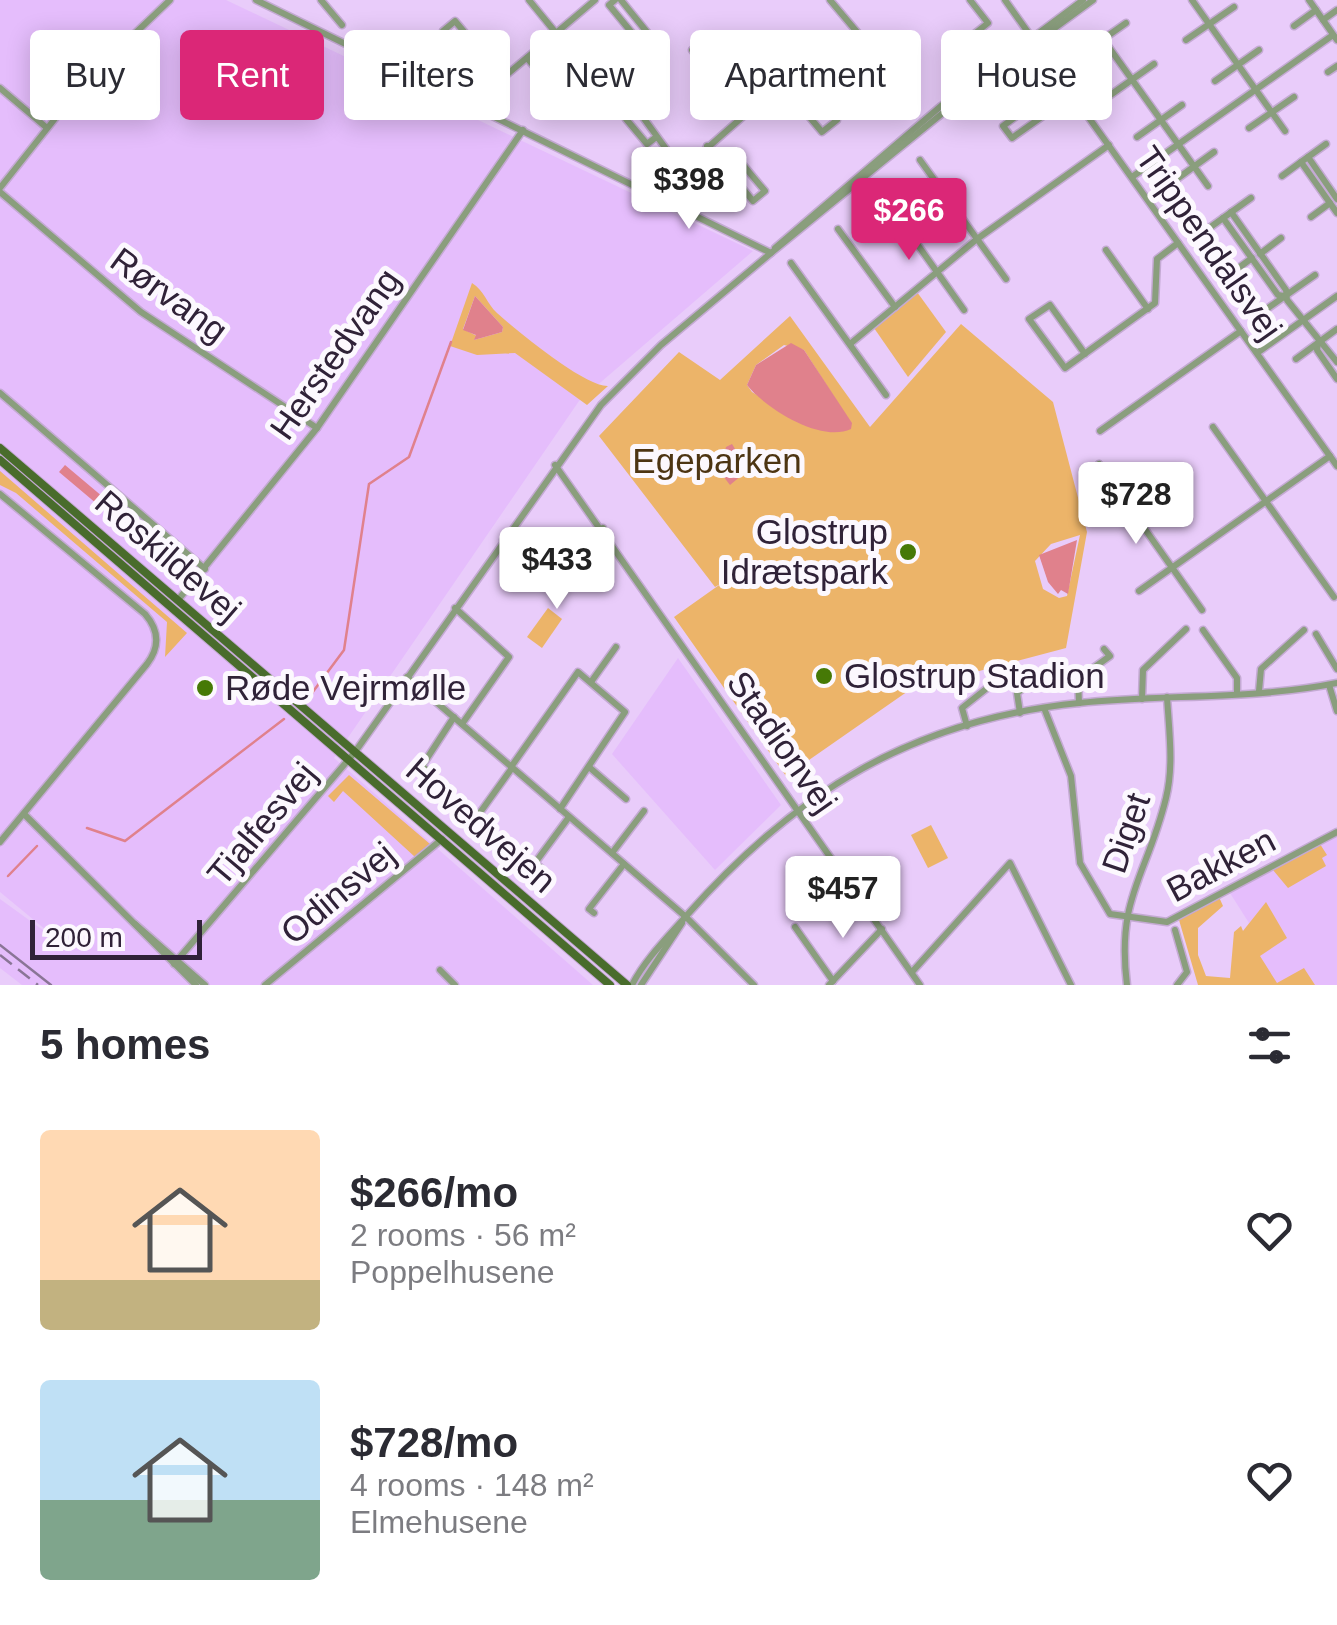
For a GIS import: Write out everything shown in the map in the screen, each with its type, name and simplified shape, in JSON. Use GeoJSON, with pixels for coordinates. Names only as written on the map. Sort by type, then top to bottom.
{"type":"FeatureCollection","features":[{"type":"Feature","properties":{"kind":"main road","name":"Roskildevej"},"geometry":{"type":"LineString","coordinates":[[0,448],[178,600],[296,709]]}},
{"type":"Feature","properties":{"kind":"main road","name":"Roskildevej"},"geometry":{"type":"LineString","coordinates":[[0,460],[296,709]]}},
{"type":"Feature","properties":{"kind":"main road","name":"Hovedvejen"},"geometry":{"type":"LineString","coordinates":[[296,709],[630,985]]}},
{"type":"Feature","properties":{"kind":"main road","name":"Hovedvejen"},"geometry":{"type":"LineString","coordinates":[[351,756],[610,985]]}},
{"type":"Feature","properties":{"kind":"street"},"geometry":{"type":"LineString","coordinates":[[0,190],[86,79],[170,0]]}},
{"type":"Feature","properties":{"kind":"street"},"geometry":{"type":"LineString","coordinates":[[256,0],[344,41]]}},
{"type":"Feature","properties":{"kind":"street"},"geometry":{"type":"LineString","coordinates":[[321,0],[342,24]]}},
{"type":"Feature","properties":{"kind":"street"},"geometry":{"type":"LineString","coordinates":[[529,0],[554,30]]}},
{"type":"Feature","properties":{"kind":"street"},"geometry":{"type":"LineString","coordinates":[[560,30],[595,0]]}},
{"type":"Feature","properties":{"kind":"street"},"geometry":{"type":"LineString","coordinates":[[618,0],[651,37],[642,45],[609,6],[618,0]]}},
{"type":"Feature","properties":{"kind":"street"},"geometry":{"type":"LineString","coordinates":[[830,0],[855,30]]}},
{"type":"Feature","properties":{"kind":"street"},"geometry":{"type":"LineString","coordinates":[[970,0],[988,23],[979,30]]}},
{"type":"Feature","properties":{"kind":"street","name":"Trippendalsvej"},"geometry":{"type":"LineString","coordinates":[[1005,0],[1027,30]]}},
{"type":"Feature","properties":{"kind":"street"},"geometry":{"type":"LineString","coordinates":[[1045,30],[1083,0]]}},
{"type":"Feature","properties":{"kind":"street"},"geometry":{"type":"LineString","coordinates":[[1047,30],[1093,0]]}},
{"type":"Feature","properties":{"kind":"street"},"geometry":{"type":"LineString","coordinates":[[1192,0],[1285,131]]}},
{"type":"Feature","properties":{"kind":"street"},"geometry":{"type":"LineString","coordinates":[[1132,177],[1335,38],[1308,0]]}},
{"type":"Feature","properties":{"kind":"street"},"geometry":{"type":"LineString","coordinates":[[1186,40],[1234,6]]}},
{"type":"Feature","properties":{"kind":"street"},"geometry":{"type":"LineString","coordinates":[[1294,26],[1316,10]]}},
{"type":"Feature","properties":{"kind":"street"},"geometry":{"type":"LineString","coordinates":[[1323,20],[1337,10]]}},
{"type":"Feature","properties":{"kind":"street"},"geometry":{"type":"LineString","coordinates":[[455,21],[479,49],[466,59],[443,31],[455,21]]}},
{"type":"Feature","properties":{"kind":"street"},"geometry":{"type":"LineString","coordinates":[[1112,33],[1126,23]]}},
{"type":"Feature","properties":{"kind":"street"},"geometry":{"type":"LineString","coordinates":[[704,40],[724,70],[715,77],[692,50],[704,40]]}},
{"type":"Feature","properties":{"kind":"street"},"geometry":{"type":"LineString","coordinates":[[1215,81],[1259,50]]}},
{"type":"Feature","properties":{"kind":"street"},"geometry":{"type":"LineString","coordinates":[[1112,52],[1208,186]]}},
{"type":"Feature","properties":{"kind":"street"},"geometry":{"type":"LineString","coordinates":[[510,73],[530,55]]}},
{"type":"Feature","properties":{"kind":"street"},"geometry":{"type":"LineString","coordinates":[[527,58],[530,61]]}},
{"type":"Feature","properties":{"kind":"street"},"geometry":{"type":"LineString","coordinates":[[1112,94],[1154,64]]}},
{"type":"Feature","properties":{"kind":"street"},"geometry":{"type":"LineString","coordinates":[[1328,72],[1337,66]]}},
{"type":"Feature","properties":{"kind":"street"},"geometry":{"type":"LineString","coordinates":[[560,76],[584,105],[574,114],[550,84],[560,76]]}},
{"type":"Feature","properties":{"kind":"street"},"geometry":{"type":"LineString","coordinates":[[0,88],[47,128]]}},
{"type":"Feature","properties":{"kind":"street"},"geometry":{"type":"LineString","coordinates":[[815,94],[836,120],[822,132],[800,106],[815,94]]}},
{"type":"Feature","properties":{"kind":"street"},"geometry":{"type":"LineString","coordinates":[[1249,128],[1294,97]]}},
{"type":"Feature","properties":{"kind":"street"},"geometry":{"type":"LineString","coordinates":[[1041,98],[1048,102],[1050,111],[1012,138],[1003,126],[1041,98]]}},
{"type":"Feature","properties":{"kind":"street"},"geometry":{"type":"LineString","coordinates":[[1137,136],[1182,105]]}},
{"type":"Feature","properties":{"kind":"street"},"geometry":{"type":"LineString","coordinates":[[637,110],[658,134],[654,138],[647,144],[626,119],[637,110]]}},
{"type":"Feature","properties":{"kind":"street","name":"Tjalfesvej"},"geometry":{"type":"LineString","coordinates":[[176,961],[351,756],[555,464],[640,364],[941,114]]}},
{"type":"Feature","properties":{"kind":"street"},"geometry":{"type":"LineString","coordinates":[[503,120],[771,254]]}},
{"type":"Feature","properties":{"kind":"street"},"geometry":{"type":"LineString","coordinates":[[655,194],[738,120]]}},
{"type":"Feature","properties":{"kind":"street","name":"Trippendalsvej"},"geometry":{"type":"LineString","coordinates":[[1087,120],[1132,177],[1175,245],[1337,466]]}},
{"type":"Feature","properties":{"kind":"street","name":"Herstedvang"},"geometry":{"type":"LineString","coordinates":[[178,600],[317,428],[524,130]]}},
{"type":"Feature","properties":{"kind":"street"},"geometry":{"type":"LineString","coordinates":[[654,138],[680,168]]}},
{"type":"Feature","properties":{"kind":"street"},"geometry":{"type":"LineString","coordinates":[[1282,176],[1326,144]]}},
{"type":"Feature","properties":{"kind":"street"},"geometry":{"type":"LineString","coordinates":[[707,146],[732,176],[753,201],[765,191],[744,166],[732,176]]}},
{"type":"Feature","properties":{"kind":"street"},"geometry":{"type":"LineString","coordinates":[[850,344],[977,240],[1106,146]]}},
{"type":"Feature","properties":{"kind":"street"},"geometry":{"type":"LineString","coordinates":[[1170,184],[1214,152]]}},
{"type":"Feature","properties":{"kind":"street"},"geometry":{"type":"LineString","coordinates":[[920,160],[1006,279]]}},
{"type":"Feature","properties":{"kind":"street"},"geometry":{"type":"LineString","coordinates":[[1304,160],[1335,200],[1337,214]]}},
{"type":"Feature","properties":{"kind":"street","name":"Rørvang"},"geometry":{"type":"LineString","coordinates":[[0,190],[142,312],[317,428]]}},
{"type":"Feature","properties":{"kind":"street"},"geometry":{"type":"LineString","coordinates":[[882,196],[964,310]]}},
{"type":"Feature","properties":{"kind":"street"},"geometry":{"type":"LineString","coordinates":[[1205,231],[1251,198]]}},
{"type":"Feature","properties":{"kind":"street"},"geometry":{"type":"LineString","coordinates":[[1311,217],[1335,200]]}},
{"type":"Feature","properties":{"kind":"street"},"geometry":{"type":"LineString","coordinates":[[1231,212],[1286,290],[1284,296]]}},
{"type":"Feature","properties":{"kind":"street"},"geometry":{"type":"LineString","coordinates":[[1223,218],[1318,343],[1317,350],[1337,379]]}},
{"type":"Feature","properties":{"kind":"street"},"geometry":{"type":"LineString","coordinates":[[838,229],[894,307]]}},
{"type":"Feature","properties":{"kind":"street"},"geometry":{"type":"LineString","coordinates":[[1260,254],[1281,238]]}},
{"type":"Feature","properties":{"kind":"street"},"geometry":{"type":"LineString","coordinates":[[1085,354],[1050,305],[1029,319],[1065,368],[1085,354],[1148,308],[1157,299],[1156,262],[1175,245]]}},
{"type":"Feature","properties":{"kind":"street"},"geometry":{"type":"LineString","coordinates":[[1106,250],[1148,308]]}},
{"type":"Feature","properties":{"kind":"street"},"geometry":{"type":"LineString","coordinates":[[1233,272],[1252,258]]}},
{"type":"Feature","properties":{"kind":"street"},"geometry":{"type":"LineString","coordinates":[[792,262],[886,395]]}},
{"type":"Feature","properties":{"kind":"street"},"geometry":{"type":"LineString","coordinates":[[1261,313],[1315,274]]}},
{"type":"Feature","properties":{"kind":"street"},"geometry":{"type":"LineString","coordinates":[[1257,353],[1337,296]]}},
{"type":"Feature","properties":{"kind":"street"},"geometry":{"type":"LineString","coordinates":[[1296,359],[1337,329]]}},
{"type":"Feature","properties":{"kind":"street"},"geometry":{"type":"LineString","coordinates":[[1100,431],[1238,333]]}},
{"type":"Feature","properties":{"kind":"street"},"geometry":{"type":"LineString","coordinates":[[1318,343],[1324,344],[1337,362]]}},
{"type":"Feature","properties":{"kind":"street","name":"Roskildevej"},"geometry":{"type":"LineString","coordinates":[[0,393],[205,569]]}},
{"type":"Feature","properties":{"kind":"street"},"geometry":{"type":"LineString","coordinates":[[1213,427],[1334,597]]}},
{"type":"Feature","properties":{"kind":"street"},"geometry":{"type":"LineString","coordinates":[[1139,592],[1330,456]]}},
{"type":"Feature","properties":{"kind":"street","name":"Stadionvej"},"geometry":{"type":"LineString","coordinates":[[555,464],[920,985]]}},
{"type":"Feature","properties":{"kind":"street"},"geometry":{"type":"LineString","coordinates":[[1098,464],[1202,610]]}},
{"type":"Feature","properties":{"kind":"street"},"geometry":{"type":"LineString","coordinates":[[0,494],[139,608],[154,625],[157,637],[148,664],[0,842]]}},
{"type":"Feature","properties":{"kind":"street"},"geometry":{"type":"LineString","coordinates":[[503,540],[554,594],[603,528]]}},
{"type":"Feature","properties":{"kind":"street"},"geometry":{"type":"LineString","coordinates":[[456,608],[509,657],[462,724]]}},
{"type":"Feature","properties":{"kind":"street"},"geometry":{"type":"LineString","coordinates":[[1142,699],[1143,670],[1186,629]]}},
{"type":"Feature","properties":{"kind":"street"},"geometry":{"type":"LineString","coordinates":[[1202,630],[1237,678],[1237,692]]}},
{"type":"Feature","properties":{"kind":"street"},"geometry":{"type":"LineString","coordinates":[[1259,691],[1260,670],[1304,630]]}},
{"type":"Feature","properties":{"kind":"street"},"geometry":{"type":"LineString","coordinates":[[1316,634],[1337,669]]}},
{"type":"Feature","properties":{"kind":"street"},"geometry":{"type":"LineString","coordinates":[[591,682],[616,648]]}},
{"type":"Feature","properties":{"kind":"street"},"geometry":{"type":"LineString","coordinates":[[1079,703],[1078,679],[1110,656],[1104,648]]}},
{"type":"Feature","properties":{"kind":"street"},"geometry":{"type":"LineString","coordinates":[[1020,712],[1017,692],[1051,668]]}},
{"type":"Feature","properties":{"kind":"street"},"geometry":{"type":"LineString","coordinates":[[487,821],[479,814],[578,672],[625,712],[560,808]]}},
{"type":"Feature","properties":{"kind":"street"},"geometry":{"type":"LineString","coordinates":[[407,676],[686,917],[754,985]]}},
{"type":"Feature","properties":{"kind":"street"},"geometry":{"type":"LineString","coordinates":[[967,726],[962,708],[1001,677]]}},
{"type":"Feature","properties":{"kind":"street"},"geometry":{"type":"LineString","coordinates":[[630,985],[753,845],[798,808],[877,762],[967,726],[1020,712],[1079,703],[1333,684],[1337,711]]}},
{"type":"Feature","properties":{"kind":"street","name":"Diget"},"geometry":{"type":"LineString","coordinates":[[1128,985],[1125,917],[1168,793],[1166,698]]}},
{"type":"Feature","properties":{"kind":"street"},"geometry":{"type":"LineString","coordinates":[[1044,708],[1071,776],[1082,871],[1106,911],[1125,917]]}},
{"type":"Feature","properties":{"kind":"street"},"geometry":{"type":"LineString","coordinates":[[429,772],[422,766],[454,717]]}},
{"type":"Feature","properties":{"kind":"street"},"geometry":{"type":"LineString","coordinates":[[589,766],[626,799]]}},
{"type":"Feature","properties":{"kind":"street"},"geometry":{"type":"LineString","coordinates":[[612,854],[644,811]]}},
{"type":"Feature","properties":{"kind":"street"},"geometry":{"type":"LineString","coordinates":[[24,814],[126,918],[205,985]]}},
{"type":"Feature","properties":{"kind":"street"},"geometry":{"type":"LineString","coordinates":[[541,868],[535,863],[569,817]]}},
{"type":"Feature","properties":{"kind":"street","name":"Bakken"},"geometry":{"type":"LineString","coordinates":[[1125,917],[1167,922],[1337,832]]}},
{"type":"Feature","properties":{"kind":"street","name":"Odinsvej"},"geometry":{"type":"LineString","coordinates":[[266,985],[442,839]]}},
{"type":"Feature","properties":{"kind":"street"},"geometry":{"type":"LineString","coordinates":[[912,973],[1010,863],[1071,985]]}},
{"type":"Feature","properties":{"kind":"street"},"geometry":{"type":"LineString","coordinates":[[594,913],[589,908],[624,864]]}},
{"type":"Feature","properties":{"kind":"street"},"geometry":{"type":"LineString","coordinates":[[641,985],[686,917]]}},
{"type":"Feature","properties":{"kind":"street"},"geometry":{"type":"LineString","coordinates":[[795,927],[831,983],[882,930]]}},
{"type":"Feature","properties":{"kind":"street"},"geometry":{"type":"LineString","coordinates":[[1175,930],[1187,972],[1177,985]]}},
{"type":"Feature","properties":{"kind":"street"},"geometry":{"type":"LineString","coordinates":[[176,961],[196,985]]}},
{"type":"Feature","properties":{"kind":"street"},"geometry":{"type":"LineString","coordinates":[[440,970],[455,985]]}},
{"type":"Feature","properties":{"kind":"shaded area"},"geometry":{"type":"Polygon","coordinates":[[[0,0],[226,0],[289,30],[180,30],[180,120],[324,120],[324,47],[344,56],[344,120],[478,120],[753,251],[579,401],[334,758],[593,985],[22,985],[0,968],[0,899],[69,949],[0,892],[0,0]]]}},
{"type":"Feature","properties":{"kind":"shaded area"},"geometry":{"type":"Polygon","coordinates":[[[475,296],[503,327],[502,332],[474,340],[476,335],[463,330],[475,296]]]}},
{"type":"Feature","properties":{"kind":"shaded area"},"geometry":{"type":"Polygon","coordinates":[[[791,343],[804,350],[852,423],[851,429],[839,432],[810,428],[780,413],[747,385],[756,365],[791,343]]]}},
{"type":"Feature","properties":{"kind":"shaded area"},"geometry":{"type":"Polygon","coordinates":[[[732,444],[748,470],[730,485],[720,472],[726,447],[732,444]]]}},
{"type":"Feature","properties":{"kind":"shaded area"},"geometry":{"type":"Polygon","coordinates":[[[65,465],[122,513],[116,520],[59,472],[65,465]]]}},
{"type":"Feature","properties":{"kind":"shaded area"},"geometry":{"type":"Polygon","coordinates":[[[1077,540],[1068,594],[1061,590],[1058,594],[1048,582],[1039,555],[1077,540]]]}},
{"type":"Feature","properties":{"kind":"shaded area"},"geometry":{"type":"Polygon","coordinates":[[[678,658],[781,805],[715,870],[612,754],[678,658]]]}},
{"type":"Feature","properties":{"kind":"shaded area"},"geometry":{"type":"Polygon","coordinates":[[[1337,835],[1337,985],[1236,985],[1242,932],[1249,923],[1230,893],[1337,835]]]}},
{"type":"Feature","properties":{"kind":"green space"},"geometry":{"type":"Polygon","coordinates":[[[472,283],[497,313],[535,344],[584,378],[608,386],[587,405],[515,353],[477,355],[450,346],[472,283]],[[475,296],[463,329],[477,336],[474,340],[502,332],[503,327],[475,296]]]}},
{"type":"Feature","properties":{"kind":"green space"},"geometry":{"type":"Polygon","coordinates":[[[917,292],[946,332],[908,377],[874,328],[917,292]]]}},
{"type":"Feature","properties":{"kind":"green space","name":"Glostrup Idrætspark"},"geometry":{"type":"Polygon","coordinates":[[[790,316],[870,427],[961,324],[1053,402],[1087,532],[1066,648],[911,689],[786,776],[674,617],[722,583],[715,587],[599,436],[679,352],[720,380],[790,316]],[[784,345],[756,365],[747,385],[752,392],[809,427],[845,414],[804,350],[784,345]],[[1080,535],[1051,544],[1035,561],[1043,589],[1059,598],[1067,596],[1080,535]]]}},
{"type":"Feature","properties":{"kind":"green space"},"geometry":{"type":"Polygon","coordinates":[[[0,471],[187,633],[165,657],[167,622],[16,493],[0,485],[0,471]]]}},
{"type":"Feature","properties":{"kind":"green space"},"geometry":{"type":"Polygon","coordinates":[[[548,608],[562,619],[542,648],[527,637],[548,608]]]}},
{"type":"Feature","properties":{"kind":"green space"},"geometry":{"type":"Polygon","coordinates":[[[349,775],[430,844],[415,857],[343,791],[334,802],[328,796],[349,775]]]}},
{"type":"Feature","properties":{"kind":"green space"},"geometry":{"type":"Polygon","coordinates":[[[931,825],[948,858],[928,868],[911,835],[931,825]]]}},
{"type":"Feature","properties":{"kind":"green space"},"geometry":{"type":"Polygon","coordinates":[[[1320,844],[1327,855],[1322,858],[1326,866],[1288,888],[1273,870],[1320,844]]]}},
{"type":"Feature","properties":{"kind":"green space"},"geometry":{"type":"Polygon","coordinates":[[[1219,897],[1223,906],[1198,928],[1198,955],[1206,976],[1230,978],[1234,932],[1241,926],[1243,931],[1266,902],[1287,938],[1260,956],[1277,983],[1304,968],[1315,985],[1198,985],[1179,920],[1219,897]]]}},
{"type":"Feature","properties":{"kind":"waterway"},"geometry":{"type":"LineString","coordinates":[[309,697],[344,650],[369,484],[409,457],[451,342]]}},
{"type":"Feature","properties":{"kind":"waterway"},"geometry":{"type":"LineString","coordinates":[[87,828],[125,841],[284,719]]}},
{"type":"Feature","properties":{"kind":"waterway"},"geometry":{"type":"LineString","coordinates":[[8,876],[37,846]]}},
{"type":"Feature","properties":{"kind":"tram line"},"geometry":{"type":"LineString","coordinates":[[0,945],[51,985]]}},
{"type":"Feature","properties":{"kind":"railway"},"geometry":{"type":"LineString","coordinates":[[0,955],[38,985]]}},
{"type":"Feature","properties":{"kind":"place","name":"Glostrup Idrætspark"},"geometry":{"type":"Point","coordinates":[908,552]}},
{"type":"Feature","properties":{"kind":"place","name":"Glostrup Stadion"},"geometry":{"type":"Point","coordinates":[824,676]}},
{"type":"Feature","properties":{"kind":"place","name":"Røde Vejrmølle"},"geometry":{"type":"Point","coordinates":[205,688]}},
{"type":"Feature","properties":{"kind":"park label","name":"Egeparken"},"geometry":{"type":"Point","coordinates":[717,461]}}]}
